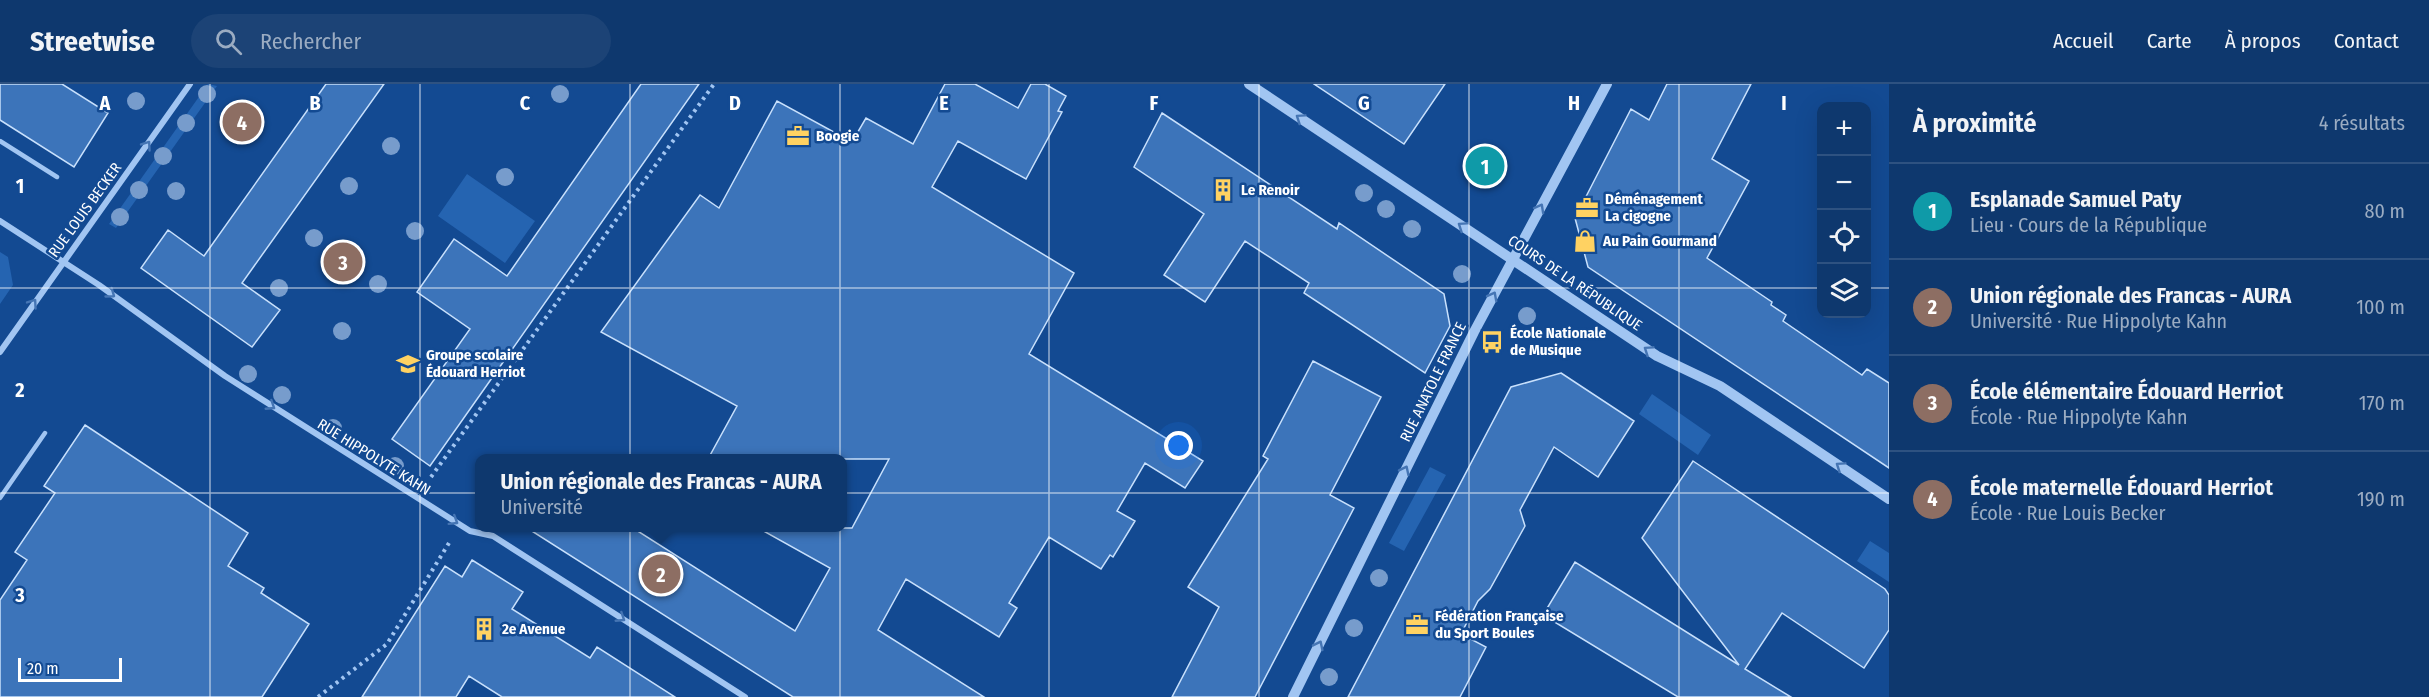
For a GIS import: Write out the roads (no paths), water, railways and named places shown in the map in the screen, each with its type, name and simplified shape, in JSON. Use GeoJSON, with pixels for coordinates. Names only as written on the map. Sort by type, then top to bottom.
{"type":"FeatureCollection","features":[{"type":"Feature","properties":{"kind":"street","name":"RUE LOUIS BECKER"},"geometry":{"type":"LineString","coordinates":[[0,351],[190,84]]}},
{"type":"Feature","properties":{"kind":"street","name":"COURS DE LA RÉPUBLIQUE"},"geometry":{"type":"LineString","coordinates":[[1249,84],[1657,356],[1720,386],[1889,499]]}},
{"type":"Feature","properties":{"kind":"street","name":"RUE ANATOLE FRANCE"},"geometry":{"type":"LineString","coordinates":[[1293,697],[1474,332],[1607,84]]}},
{"type":"Feature","properties":{"kind":"street","name":"RUE HIPPOLYTE KAHN"},"geometry":{"type":"LineString","coordinates":[[0,221],[63,261],[202,361],[331,445],[470,531],[493,536],[745,697]]}},
{"type":"Feature","properties":{"kind":"lane"},"geometry":{"type":"LineString","coordinates":[[0,141],[57,177]]}},
{"type":"Feature","properties":{"kind":"lane"},"geometry":{"type":"LineString","coordinates":[[0,498],[45,433]]}},
{"type":"Feature","properties":{"kind":"place","name":"École maternelle Édouard Herriot"},"geometry":{"type":"Point","coordinates":[242,122]}},
{"type":"Feature","properties":{"kind":"place","name":"Boogie"},"geometry":{"type":"Point","coordinates":[798,136]}},
{"type":"Feature","properties":{"kind":"place","name":"Esplanade Samuel Paty"},"geometry":{"type":"Point","coordinates":[1485,166]}},
{"type":"Feature","properties":{"kind":"place","name":"Le Renoir"},"geometry":{"type":"Point","coordinates":[1223,190]}},
{"type":"Feature","properties":{"kind":"place","name":"Déménagement La cigogne"},"geometry":{"type":"Point","coordinates":[1587,208]}},
{"type":"Feature","properties":{"kind":"place","name":"Au Pain Gourmand"},"geometry":{"type":"Point","coordinates":[1585,241]}},
{"type":"Feature","properties":{"kind":"place","name":"École élémentaire Édouard Herriot"},"geometry":{"type":"Point","coordinates":[343,262]}},
{"type":"Feature","properties":{"kind":"place","name":"École Nationale de Musique"},"geometry":{"type":"Point","coordinates":[1492,342]}},
{"type":"Feature","properties":{"kind":"place","name":"Groupe scolaire Édouard Herriot"},"geometry":{"type":"Point","coordinates":[408,364]}},
{"type":"Feature","properties":{"kind":"place","name":"Union régionale des Francas - AURA"},"geometry":{"type":"Point","coordinates":[661,574]}},
{"type":"Feature","properties":{"kind":"place","name":"Fédération Française du Sport Boules"},"geometry":{"type":"Point","coordinates":[1417,625]}},
{"type":"Feature","properties":{"kind":"place","name":"2e Avenue"},"geometry":{"type":"Point","coordinates":[484,629]}}]}
